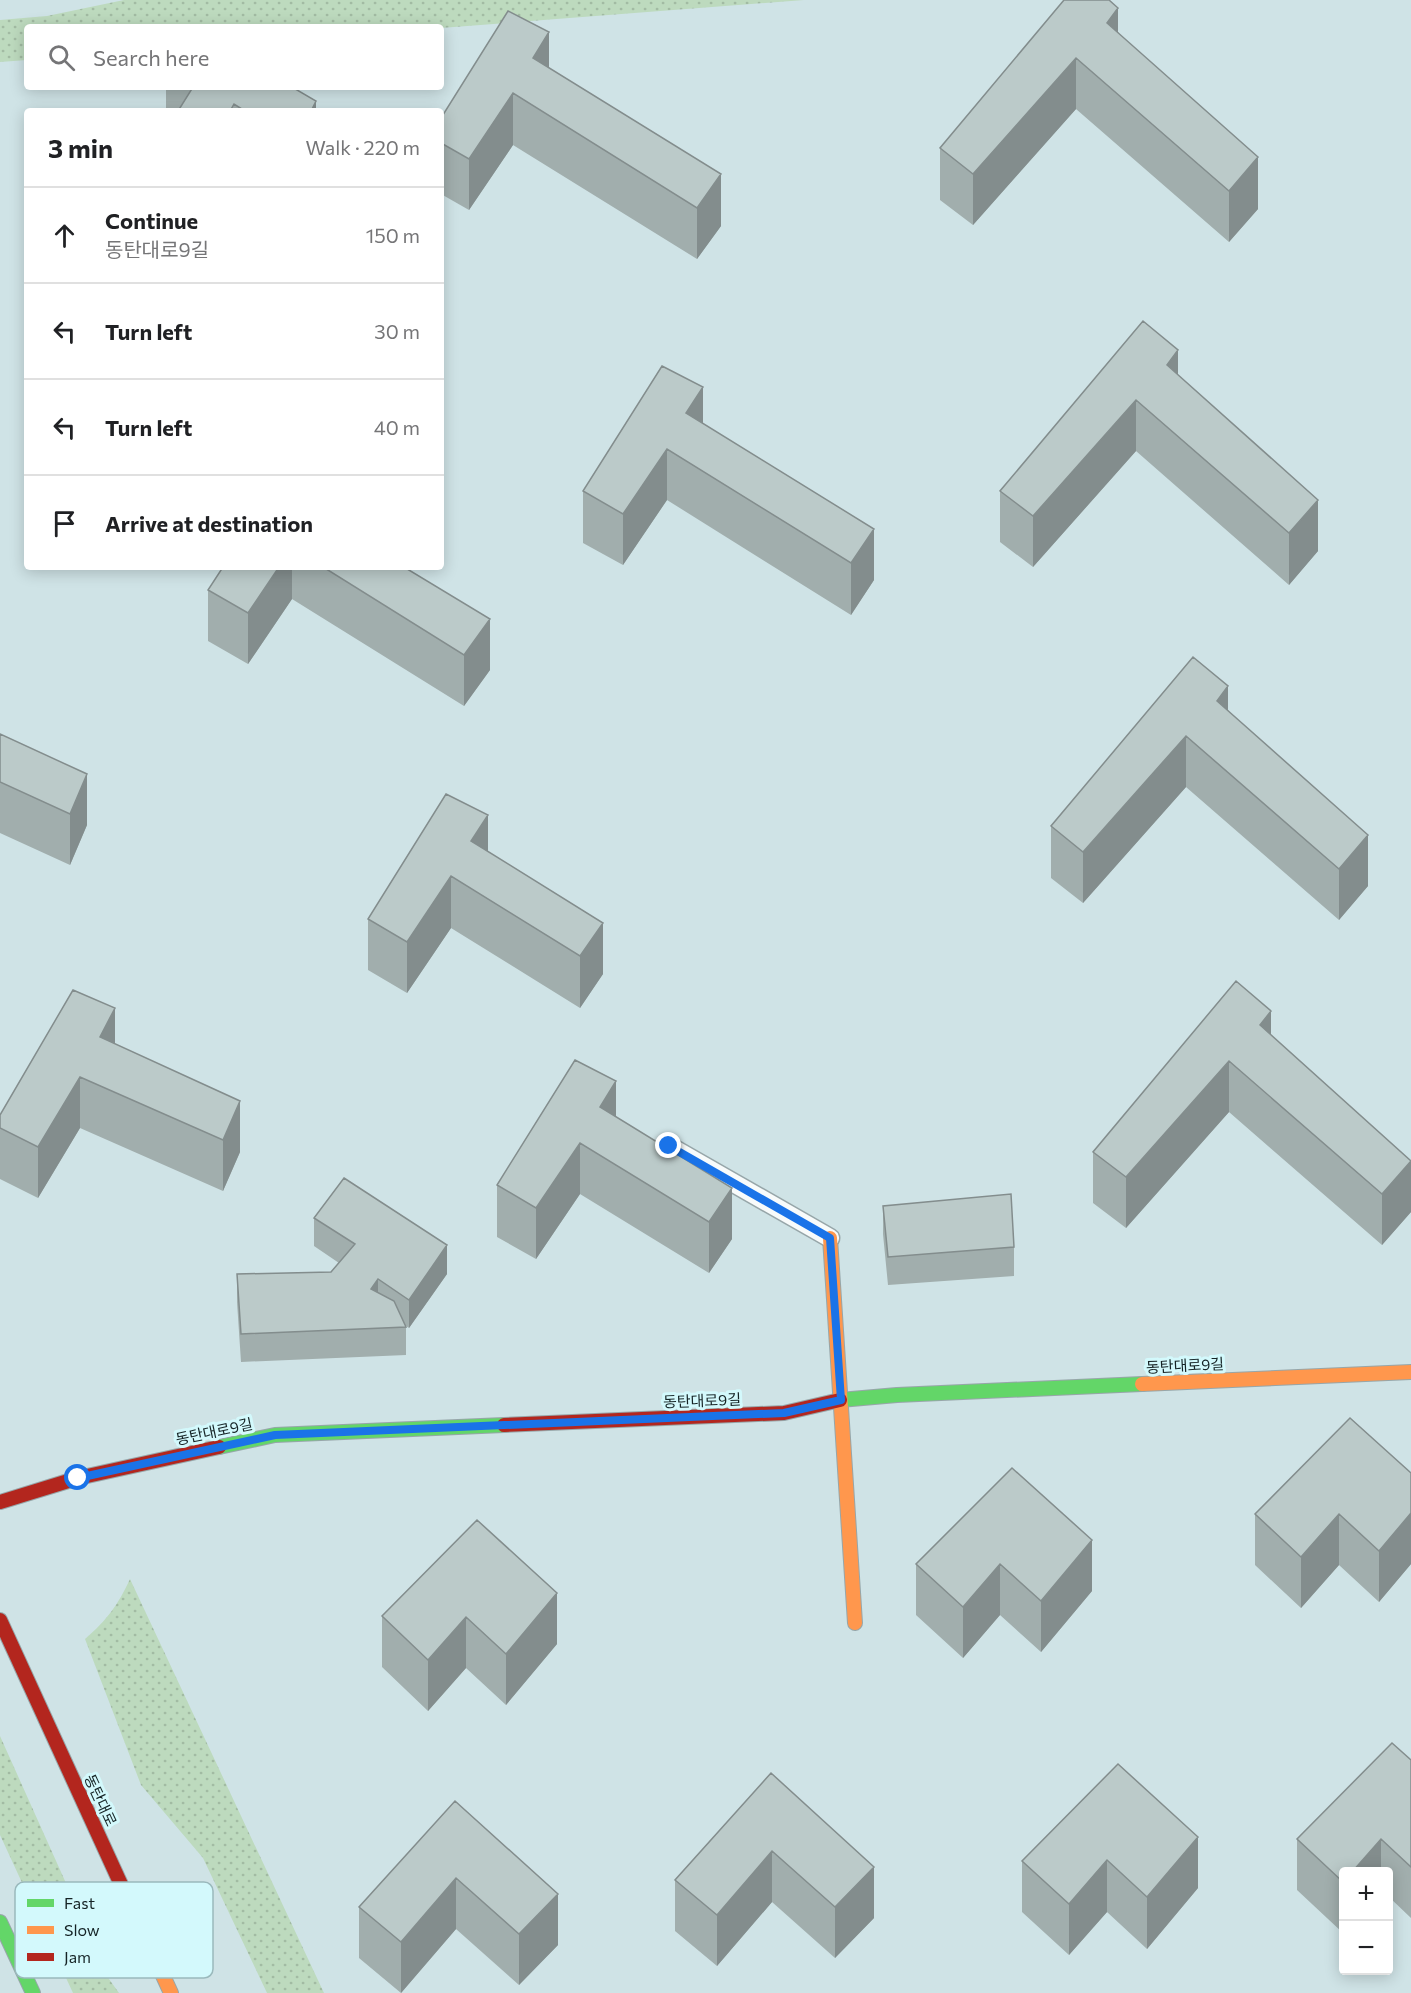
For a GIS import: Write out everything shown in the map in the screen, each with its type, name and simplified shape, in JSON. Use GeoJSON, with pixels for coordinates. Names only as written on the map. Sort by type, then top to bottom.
{"type":"FeatureCollection","features":[{"type":"Feature","properties":{"kind":"street"},"geometry":{"type":"LineString","coordinates":[[830,1238],[855,1623]]}},
{"type":"Feature","properties":{"kind":"street","name":"동탄대로9길"},"geometry":{"type":"LineString","coordinates":[[0,1502],[78,1478],[275,1435],[784,1413],[841,1400],[897,1395],[1411,1372]]}},
{"type":"Feature","properties":{"kind":"street","name":"동탄대로"},"geometry":{"type":"LineString","coordinates":[[0,1620],[120,1882]]}},
{"type":"Feature","properties":{"kind":"street"},"geometry":{"type":"LineString","coordinates":[[0,1922],[15,1954]]}},
{"type":"Feature","properties":{"kind":"street"},"geometry":{"type":"LineString","coordinates":[[26,1978],[33,1993]]}},
{"type":"Feature","properties":{"kind":"street","name":"동탄대로"},"geometry":{"type":"LineString","coordinates":[[164,1978],[171,1993]]}},
{"type":"Feature","properties":{"kind":"lane"},"geometry":{"type":"LineString","coordinates":[[669,1146],[830,1238]]}},
{"type":"Feature","properties":{"kind":"green space"},"geometry":{"type":"Polygon","coordinates":[[[124,0],[804,0],[444,28],[444,24],[24,24],[24,60],[0,62],[0,20],[47,16],[124,0]]]}},
{"type":"Feature","properties":{"kind":"green space"},"geometry":{"type":"Polygon","coordinates":[[[130,1579],[324,1993],[267,1993],[203,1858],[141,1785],[85,1639],[111,1612],[130,1579]]]}},
{"type":"Feature","properties":{"kind":"green space"},"geometry":{"type":"Polygon","coordinates":[[[0,1736],[65,1882],[22,1882],[0,1835],[0,1736]]]}},
{"type":"Feature","properties":{"kind":"green space"},"geometry":{"type":"Polygon","coordinates":[[[66,1978],[109,1978],[119,1993],[73,1993],[66,1978]]]}},
{"type":"Feature","properties":{"kind":"building"},"geometry":{"type":"Polygon","coordinates":[[[1064,0],[1109,0],[1118,8],[1107,23],[1258,157],[1229,191],[1076,58],[973,174],[940,148],[1064,0]]]}},
{"type":"Feature","properties":{"kind":"building"},"geometry":{"type":"Polygon","coordinates":[[[508,11],[549,32],[533,58],[721,174],[697,208],[513,93],[469,159],[444,145],[444,113],[508,11]]]}},
{"type":"Feature","properties":{"kind":"building"},"geometry":{"type":"Polygon","coordinates":[[[191,90],[297,90],[316,101],[312,108],[240,108],[234,104],[232,108],[180,108],[191,90]]]}},
{"type":"Feature","properties":{"kind":"building"},"geometry":{"type":"Polygon","coordinates":[[[1143,321],[1178,350],[1167,365],[1318,500],[1289,533],[1136,400],[1033,516],[1000,491],[1143,321]]]}},
{"type":"Feature","properties":{"kind":"building"},"geometry":{"type":"Polygon","coordinates":[[[662,366],[703,387],[686,413],[874,529],[851,563],[667,449],[623,514],[583,491],[662,366]]]}},
{"type":"Feature","properties":{"kind":"building"},"geometry":{"type":"Polygon","coordinates":[[[221,570],[277,570],[248,613],[208,590],[221,570]]]}},
{"type":"Feature","properties":{"kind":"building"},"geometry":{"type":"Polygon","coordinates":[[[328,570],[409,570],[490,619],[464,655],[328,570]]]}},
{"type":"Feature","properties":{"kind":"building"},"geometry":{"type":"Polygon","coordinates":[[[1193,657],[1228,686],[1217,701],[1368,835],[1339,869],[1186,736],[1083,852],[1051,826],[1193,657]]]}},
{"type":"Feature","properties":{"kind":"building"},"geometry":{"type":"Polygon","coordinates":[[[0,734],[87,774],[70,814],[0,782],[0,734]]]}},
{"type":"Feature","properties":{"kind":"building"},"geometry":{"type":"Polygon","coordinates":[[[446,794],[488,815],[471,841],[603,923],[580,956],[451,876],[407,942],[368,919],[446,794]]]}},
{"type":"Feature","properties":{"kind":"building"},"geometry":{"type":"Polygon","coordinates":[[[1236,981],[1271,1011],[1260,1025],[1411,1161],[1382,1194],[1229,1061],[1126,1177],[1093,1152],[1236,981]]]}},
{"type":"Feature","properties":{"kind":"building"},"geometry":{"type":"Polygon","coordinates":[[[73,990],[115,1008],[100,1037],[240,1101],[223,1140],[80,1077],[38,1147],[0,1128],[0,1115],[73,990]]]}},
{"type":"Feature","properties":{"kind":"building"},"geometry":{"type":"Polygon","coordinates":[[[575,1060],[616,1081],[600,1107],[732,1188],[709,1222],[580,1143],[536,1208],[497,1185],[575,1060]]]}},
{"type":"Feature","properties":{"kind":"building"},"geometry":{"type":"Polygon","coordinates":[[[344,1178],[447,1245],[409,1300],[378,1279],[371,1289],[394,1301],[406,1327],[241,1334],[237,1274],[331,1272],[355,1244],[314,1218],[344,1178]]]}},
{"type":"Feature","properties":{"kind":"building"},"geometry":{"type":"Polygon","coordinates":[[[1011,1194],[1014,1247],[888,1257],[883,1206],[1011,1194]]]}},
{"type":"Feature","properties":{"kind":"building"},"geometry":{"type":"Polygon","coordinates":[[[1350,1418],[1411,1473],[1411,1513],[1379,1551],[1339,1514],[1301,1557],[1255,1514],[1350,1418]]]}},
{"type":"Feature","properties":{"kind":"building"},"geometry":{"type":"Polygon","coordinates":[[[1012,1468],[1092,1540],[1041,1601],[1000,1564],[963,1607],[916,1564],[1012,1468]]]}},
{"type":"Feature","properties":{"kind":"building"},"geometry":{"type":"Polygon","coordinates":[[[477,1520],[557,1593],[506,1654],[466,1617],[428,1660],[382,1616],[477,1520]]]}},
{"type":"Feature","properties":{"kind":"building"},"geometry":{"type":"Polygon","coordinates":[[[1392,1743],[1411,1760],[1411,1867],[1381,1839],[1356,1867],[1339,1867],[1339,1878],[1297,1839],[1392,1743]]]}},
{"type":"Feature","properties":{"kind":"building"},"geometry":{"type":"Polygon","coordinates":[[[1118,1764],[1198,1837],[1147,1897],[1107,1860],[1069,1904],[1022,1861],[1118,1764]]]}},
{"type":"Feature","properties":{"kind":"building"},"geometry":{"type":"Polygon","coordinates":[[[771,1773],[874,1867],[835,1907],[772,1851],[717,1915],[675,1880],[771,1773]]]}},
{"type":"Feature","properties":{"kind":"building"},"geometry":{"type":"Polygon","coordinates":[[[455,1801],[558,1894],[519,1934],[456,1878],[401,1942],[359,1907],[455,1801]]]}},
{"type":"Feature","properties":{"kind":"traffic: fast"},"geometry":{"type":"LineString","coordinates":[[840,1400],[897,1395],[1142,1384]]}},
{"type":"Feature","properties":{"kind":"traffic: fast"},"geometry":{"type":"LineString","coordinates":[[219,1447],[275,1435],[504,1425]]}},
{"type":"Feature","properties":{"kind":"traffic: fast"},"geometry":{"type":"LineString","coordinates":[[0,1922],[15,1954]]}},
{"type":"Feature","properties":{"kind":"traffic: fast"},"geometry":{"type":"LineString","coordinates":[[26,1978],[33,1993]]}},
{"type":"Feature","properties":{"kind":"traffic: slow"},"geometry":{"type":"LineString","coordinates":[[830,1238],[855,1623]]}},
{"type":"Feature","properties":{"kind":"traffic: slow"},"geometry":{"type":"LineString","coordinates":[[1142,1384],[1411,1372]]}},
{"type":"Feature","properties":{"kind":"traffic: slow"},"geometry":{"type":"LineString","coordinates":[[164,1978],[171,1993]]}},
{"type":"Feature","properties":{"kind":"traffic: jam"},"geometry":{"type":"LineString","coordinates":[[504,1425],[784,1413],[840,1400]]}},
{"type":"Feature","properties":{"kind":"traffic: jam"},"geometry":{"type":"LineString","coordinates":[[0,1502],[78,1478],[219,1447]]}},
{"type":"Feature","properties":{"kind":"traffic: jam"},"geometry":{"type":"LineString","coordinates":[[0,1620],[120,1882]]}},
{"type":"Feature","properties":{"kind":"route"},"geometry":{"type":"LineString","coordinates":[[78,1478],[275,1435],[784,1413],[841,1400],[830,1238],[669,1146]]}}]}
